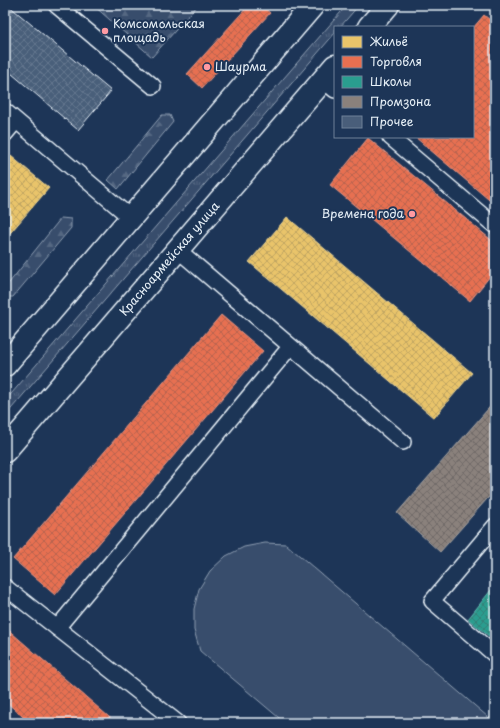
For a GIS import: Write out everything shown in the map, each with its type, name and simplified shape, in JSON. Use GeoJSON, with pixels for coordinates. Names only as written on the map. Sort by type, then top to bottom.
{"type":"FeatureCollection","features":[{"type":"Feature","properties":{"kind":"main road"},"geometry":{"type":"LineString","coordinates":[[5,365],[314,5]]}},
{"type":"Feature","properties":{"kind":"main road"},"geometry":{"type":"LineString","coordinates":[[370,26],[388,5]]}},
{"type":"Feature","properties":{"kind":"main road","name":"Красноармейская улица"},"geometry":{"type":"LineString","coordinates":[[5,451],[178,250],[331,79]]}},
{"type":"Feature","properties":{"kind":"lane"},"geometry":{"type":"LineString","coordinates":[[56,5],[152,86]]}},
{"type":"Feature","properties":{"kind":"lane"},"geometry":{"type":"LineString","coordinates":[[5,134],[11,116],[131,218]]}},
{"type":"Feature","properties":{"kind":"lane"},"geometry":{"type":"LineString","coordinates":[[391,138],[495,226]]}},
{"type":"Feature","properties":{"kind":"lane"},"geometry":{"type":"LineString","coordinates":[[178,250],[403,442]]}},
{"type":"Feature","properties":{"kind":"lane"},"geometry":{"type":"LineString","coordinates":[[57,628],[290,347]]}},
{"type":"Feature","properties":{"kind":"lane"},"geometry":{"type":"LineString","coordinates":[[495,526],[432,601],[495,655]]}},
{"type":"Feature","properties":{"kind":"lane"},"geometry":{"type":"LineString","coordinates":[[5,587],[178,723]]}},
{"type":"Feature","properties":{"kind":"green space"},"geometry":{"type":"Polygon","coordinates":[[[93,5],[198,5],[152,57],[93,5]]]}},
{"type":"Feature","properties":{"kind":"green space"},"geometry":{"type":"Polygon","coordinates":[[[347,5],[359,5],[341,26],[334,26],[334,34],[5,416],[5,401],[347,5]]]}},
{"type":"Feature","properties":{"kind":"green space"},"geometry":{"type":"Polygon","coordinates":[[[162,115],[170,115],[173,122],[118,189],[108,180],[162,115]]]}},
{"type":"Feature","properties":{"kind":"green space"},"geometry":{"type":"Polygon","coordinates":[[[61,218],[71,219],[71,228],[13,297],[5,297],[5,288],[61,218]]]}},
{"type":"Feature","properties":{"kind":"green space"},"geometry":{"type":"Polygon","coordinates":[[[265,543],[286,544],[495,723],[285,723],[200,651],[194,630],[194,609],[199,589],[210,571],[226,556],[244,547],[265,543]]]}},
{"type":"Feature","properties":{"kind":"building: Жильё"},"geometry":{"type":"Polygon","coordinates":[[[11,156],[49,188],[5,239],[5,163],[11,156]]]}},
{"type":"Feature","properties":{"kind":"building: Жильё"},"geometry":{"type":"Polygon","coordinates":[[[287,217],[472,373],[434,418],[249,262],[287,217]]]}},
{"type":"Feature","properties":{"kind":"building: Торговля"},"geometry":{"type":"Polygon","coordinates":[[[249,5],[261,5],[270,13],[202,88],[187,74],[249,5]]]}},
{"type":"Feature","properties":{"kind":"building: Торговля"},"geometry":{"type":"Polygon","coordinates":[[[484,15],[495,24],[495,205],[416,138],[474,138],[474,27],[484,15]]]}},
{"type":"Feature","properties":{"kind":"building: Торговля","name":"Времена года"},"geometry":{"type":"Polygon","coordinates":[[[368,138],[495,243],[495,270],[470,301],[330,185],[368,138]]]}},
{"type":"Feature","properties":{"kind":"building: Торговля"},"geometry":{"type":"Polygon","coordinates":[[[221,315],[263,351],[55,595],[13,559],[221,315]]]}},
{"type":"Feature","properties":{"kind":"building: Торговля"},"geometry":{"type":"Polygon","coordinates":[[[5,627],[116,723],[30,723],[5,701],[5,627]]]}},
{"type":"Feature","properties":{"kind":"building: Школы"},"geometry":{"type":"Polygon","coordinates":[[[495,585],[495,641],[468,619],[495,585]]]}},
{"type":"Feature","properties":{"kind":"building: Промзона"},"geometry":{"type":"Polygon","coordinates":[[[495,401],[495,490],[440,552],[397,513],[495,401]]]}},
{"type":"Feature","properties":{"kind":"building: Прочее"},"geometry":{"type":"Polygon","coordinates":[[[5,5],[8,5],[111,91],[78,130],[5,68],[5,5]]]}},
{"type":"Feature","properties":{"kind":"place","name":"Комсомольская площадь"},"geometry":{"type":"Point","coordinates":[105,31]}},
{"type":"Feature","properties":{"kind":"place","name":"Шаурма"},"geometry":{"type":"Point","coordinates":[207,67]}},
{"type":"Feature","properties":{"kind":"place","name":"Времена года"},"geometry":{"type":"Point","coordinates":[412,214]}}]}
